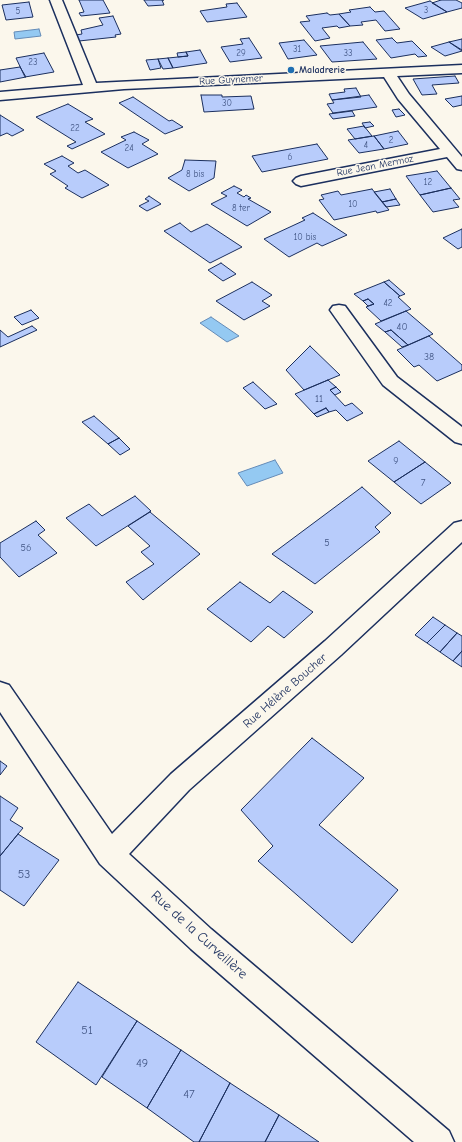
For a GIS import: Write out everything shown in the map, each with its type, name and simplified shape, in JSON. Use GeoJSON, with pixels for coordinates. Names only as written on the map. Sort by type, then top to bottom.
{"type":"FeatureCollection","features":[{"type":"Feature","properties":{"kind":"street"},"geometry":{"type":"LineString","coordinates":[[56,0],[91,88]]}},
{"type":"Feature","properties":{"kind":"street","name":"Rue Guynemer"},"geometry":{"type":"LineString","coordinates":[[0,96],[91,88],[462,69]]}},
{"type":"Feature","properties":{"kind":"street"},"geometry":{"type":"LineString","coordinates":[[388,72],[403,96],[462,166]]}},
{"type":"Feature","properties":{"kind":"street","name":"Rue Jean Mermoz"},"geometry":{"type":"LineString","coordinates":[[301,181],[450,152]]}},
{"type":"Feature","properties":{"kind":"street"},"geometry":{"type":"LineString","coordinates":[[339,310],[390,381],[462,437]]}},
{"type":"Feature","properties":{"kind":"street","name":"Rue Hélène Boucher"},"geometry":{"type":"LineString","coordinates":[[110,855],[180,782],[333,648],[462,529]]}},
{"type":"Feature","properties":{"kind":"street","name":"Rue de la Curveillère"},"geometry":{"type":"LineString","coordinates":[[0,692],[110,855],[201,939],[438,1142]]}},
{"type":"Feature","properties":{"kind":"water"},"geometry":{"type":"Polygon","coordinates":[[[39,29],[41,36],[15,39],[14,32],[39,29]]]}},
{"type":"Feature","properties":{"kind":"water"},"geometry":{"type":"Polygon","coordinates":[[[211,317],[239,336],[227,342],[200,323],[211,317]]]}},
{"type":"Feature","properties":{"kind":"water"},"geometry":{"type":"Polygon","coordinates":[[[275,460],[283,473],[247,486],[238,473],[275,460]]]}},
{"type":"Feature","properties":{"kind":"building"},"geometry":{"type":"Polygon","coordinates":[[[79,0],[103,0],[110,13],[81,16],[79,13],[84,12],[79,0]]]}},
{"type":"Feature","properties":{"kind":"building"},"geometry":{"type":"Polygon","coordinates":[[[144,0],[162,0],[164,5],[148,6],[144,0]]]}},
{"type":"Feature","properties":{"kind":"building"},"geometry":{"type":"Polygon","coordinates":[[[441,0],[456,0],[462,3],[462,8],[447,12],[432,3],[441,0]]]}},
{"type":"Feature","properties":{"kind":"building"},"geometry":{"type":"Polygon","coordinates":[[[430,1],[447,12],[423,19],[405,8],[430,1]]]}},
{"type":"Feature","properties":{"kind":"building"},"geometry":{"type":"Polygon","coordinates":[[[29,2],[33,17],[6,20],[2,5],[29,2]]]}},
{"type":"Feature","properties":{"kind":"building"},"geometry":{"type":"Polygon","coordinates":[[[237,3],[247,17],[207,22],[200,11],[227,7],[226,4],[237,3]]]}},
{"type":"Feature","properties":{"kind":"building"},"geometry":{"type":"Polygon","coordinates":[[[370,7],[375,12],[384,11],[400,29],[385,31],[376,20],[361,22],[363,25],[350,26],[339,14],[351,12],[349,10],[370,7]]]}},
{"type":"Feature","properties":{"kind":"building"},"geometry":{"type":"Polygon","coordinates":[[[327,13],[330,15],[339,14],[350,26],[339,28],[337,26],[322,28],[330,38],[315,41],[300,22],[310,21],[306,16],[327,13]]]}},
{"type":"Feature","properties":{"kind":"building"},"geometry":{"type":"Polygon","coordinates":[[[113,16],[121,34],[115,35],[116,37],[79,41],[76,35],[82,34],[81,30],[103,25],[99,18],[113,16]]]}},
{"type":"Feature","properties":{"kind":"building"},"geometry":{"type":"Polygon","coordinates":[[[249,38],[262,58],[230,62],[221,47],[243,44],[240,39],[249,38]]]}},
{"type":"Feature","properties":{"kind":"building"},"geometry":{"type":"Polygon","coordinates":[[[392,38],[397,43],[412,41],[427,56],[418,57],[415,54],[391,58],[376,40],[392,38]]]}},
{"type":"Feature","properties":{"kind":"building"},"geometry":{"type":"Polygon","coordinates":[[[462,39],[462,50],[449,42],[462,39]]]}},
{"type":"Feature","properties":{"kind":"building"},"geometry":{"type":"Polygon","coordinates":[[[304,40],[317,55],[288,59],[279,43],[304,40]]]}},
{"type":"Feature","properties":{"kind":"building"},"geometry":{"type":"Polygon","coordinates":[[[363,42],[377,59],[332,62],[320,46],[363,42]]]}},
{"type":"Feature","properties":{"kind":"building"},"geometry":{"type":"Polygon","coordinates":[[[449,42],[462,51],[445,56],[431,47],[449,42]]]}},
{"type":"Feature","properties":{"kind":"building"},"geometry":{"type":"Polygon","coordinates":[[[200,50],[207,63],[173,68],[168,58],[188,56],[186,52],[200,50]]]}},
{"type":"Feature","properties":{"kind":"building"},"geometry":{"type":"Polygon","coordinates":[[[186,52],[188,56],[178,57],[177,53],[186,52]]]}},
{"type":"Feature","properties":{"kind":"building"},"geometry":{"type":"Polygon","coordinates":[[[44,53],[54,72],[25,77],[16,58],[44,53]]]}},
{"type":"Feature","properties":{"kind":"building"},"geometry":{"type":"Polygon","coordinates":[[[168,58],[173,68],[163,69],[158,59],[168,58]]]}},
{"type":"Feature","properties":{"kind":"building"},"geometry":{"type":"Polygon","coordinates":[[[158,59],[161,68],[150,70],[146,60],[158,59]]]}},
{"type":"Feature","properties":{"kind":"building"},"geometry":{"type":"Polygon","coordinates":[[[20,67],[26,77],[0,82],[0,70],[20,67]]]}},
{"type":"Feature","properties":{"kind":"building"},"geometry":{"type":"Polygon","coordinates":[[[455,76],[459,83],[432,85],[437,94],[422,95],[413,79],[455,76]]]}},
{"type":"Feature","properties":{"kind":"building"},"geometry":{"type":"Polygon","coordinates":[[[356,88],[361,97],[332,100],[329,94],[345,92],[344,89],[356,88]]]}},
{"type":"Feature","properties":{"kind":"building"},"geometry":{"type":"Polygon","coordinates":[[[201,95],[222,95],[222,97],[251,96],[254,109],[204,112],[201,95]]]}},
{"type":"Feature","properties":{"kind":"building"},"geometry":{"type":"Polygon","coordinates":[[[369,95],[377,107],[333,113],[327,104],[334,103],[332,100],[369,95]]]}},
{"type":"Feature","properties":{"kind":"building"},"geometry":{"type":"Polygon","coordinates":[[[462,96],[462,105],[453,107],[445,99],[462,96]]]}},
{"type":"Feature","properties":{"kind":"building"},"geometry":{"type":"Polygon","coordinates":[[[133,97],[169,121],[172,120],[183,127],[165,134],[119,103],[133,97]]]}},
{"type":"Feature","properties":{"kind":"building"},"geometry":{"type":"Polygon","coordinates":[[[68,104],[93,119],[85,122],[105,134],[72,149],[67,146],[76,142],[36,117],[68,104]]]}},
{"type":"Feature","properties":{"kind":"building"},"geometry":{"type":"Polygon","coordinates":[[[399,109],[405,115],[396,117],[392,110],[399,109]]]}},
{"type":"Feature","properties":{"kind":"building"},"geometry":{"type":"Polygon","coordinates":[[[352,111],[355,116],[333,119],[329,114],[352,111]]]}},
{"type":"Feature","properties":{"kind":"building"},"geometry":{"type":"Polygon","coordinates":[[[0,115],[24,130],[12,136],[7,133],[0,136],[0,115]]]}},
{"type":"Feature","properties":{"kind":"building"},"geometry":{"type":"Polygon","coordinates":[[[370,122],[374,126],[365,128],[362,123],[370,122]]]}},
{"type":"Feature","properties":{"kind":"building"},"geometry":{"type":"Polygon","coordinates":[[[364,126],[372,136],[355,139],[347,129],[364,126]]]}},
{"type":"Feature","properties":{"kind":"building"},"geometry":{"type":"Polygon","coordinates":[[[398,131],[408,144],[384,149],[374,136],[398,131]]]}},
{"type":"Feature","properties":{"kind":"building"},"geometry":{"type":"Polygon","coordinates":[[[134,132],[149,140],[142,144],[158,154],[128,168],[101,152],[126,140],[121,137],[134,132]]]}},
{"type":"Feature","properties":{"kind":"building"},"geometry":{"type":"Polygon","coordinates":[[[374,136],[384,149],[359,153],[348,140],[374,136]]]}},
{"type":"Feature","properties":{"kind":"building"},"geometry":{"type":"Polygon","coordinates":[[[317,144],[328,159],[262,172],[252,156],[317,144]]]}},
{"type":"Feature","properties":{"kind":"building"},"geometry":{"type":"Polygon","coordinates":[[[62,156],[74,163],[68,166],[78,173],[85,170],[109,185],[82,198],[65,188],[68,186],[50,174],[56,171],[44,164],[62,156]]]}},
{"type":"Feature","properties":{"kind":"building"},"geometry":{"type":"Polygon","coordinates":[[[185,160],[216,161],[214,178],[189,191],[168,178],[182,170],[185,160]]]}},
{"type":"Feature","properties":{"kind":"building"},"geometry":{"type":"Polygon","coordinates":[[[437,171],[451,188],[420,195],[406,176],[437,171]]]}},
{"type":"Feature","properties":{"kind":"building"},"geometry":{"type":"Polygon","coordinates":[[[234,186],[242,190],[237,193],[244,197],[246,195],[251,198],[248,199],[271,212],[247,226],[211,204],[227,196],[221,193],[234,186]]]}},
{"type":"Feature","properties":{"kind":"building"},"geometry":{"type":"Polygon","coordinates":[[[451,188],[460,199],[453,200],[459,207],[433,212],[420,195],[451,188]]]}},
{"type":"Feature","properties":{"kind":"building"},"geometry":{"type":"Polygon","coordinates":[[[372,189],[389,210],[377,213],[376,211],[334,220],[319,200],[324,199],[321,195],[338,191],[341,195],[372,189]]]}},
{"type":"Feature","properties":{"kind":"building"},"geometry":{"type":"Polygon","coordinates":[[[390,189],[396,199],[382,202],[374,192],[390,189]]]}},
{"type":"Feature","properties":{"kind":"building"},"geometry":{"type":"Polygon","coordinates":[[[149,196],[161,204],[147,211],[139,206],[149,201],[145,199],[149,196]]]}},
{"type":"Feature","properties":{"kind":"building"},"geometry":{"type":"Polygon","coordinates":[[[396,199],[400,205],[386,207],[382,202],[396,199]]]}},
{"type":"Feature","properties":{"kind":"building"},"geometry":{"type":"Polygon","coordinates":[[[313,213],[347,235],[322,246],[317,243],[289,257],[264,239],[305,220],[302,218],[313,213]]]}},
{"type":"Feature","properties":{"kind":"building"},"geometry":{"type":"Polygon","coordinates":[[[180,223],[191,232],[207,224],[242,247],[210,263],[164,231],[180,223]]]}},
{"type":"Feature","properties":{"kind":"building"},"geometry":{"type":"Polygon","coordinates":[[[462,229],[462,247],[458,249],[443,238],[462,229]]]}},
{"type":"Feature","properties":{"kind":"building"},"geometry":{"type":"Polygon","coordinates":[[[221,263],[236,274],[223,281],[208,270],[221,263]]]}},
{"type":"Feature","properties":{"kind":"building"},"geometry":{"type":"Polygon","coordinates":[[[389,280],[405,294],[400,296],[384,282],[389,280]]]}},
{"type":"Feature","properties":{"kind":"building"},"geometry":{"type":"Polygon","coordinates":[[[252,282],[272,295],[262,301],[270,306],[244,320],[216,301],[252,282]]]}},
{"type":"Feature","properties":{"kind":"building"},"geometry":{"type":"Polygon","coordinates":[[[384,282],[400,296],[398,297],[411,309],[381,321],[366,307],[374,304],[368,299],[363,301],[354,294],[384,282]]]}},
{"type":"Feature","properties":{"kind":"building"},"geometry":{"type":"Polygon","coordinates":[[[368,299],[374,304],[368,306],[363,301],[368,299]]]}},
{"type":"Feature","properties":{"kind":"building"},"geometry":{"type":"Polygon","coordinates":[[[31,310],[39,318],[22,325],[14,317],[31,310]]]}},
{"type":"Feature","properties":{"kind":"building"},"geometry":{"type":"Polygon","coordinates":[[[406,311],[433,334],[408,345],[391,330],[385,332],[375,324],[406,311]]]}},
{"type":"Feature","properties":{"kind":"building"},"geometry":{"type":"Polygon","coordinates":[[[32,326],[37,330],[0,347],[0,330],[8,337],[32,326]]]}},
{"type":"Feature","properties":{"kind":"building"},"geometry":{"type":"Polygon","coordinates":[[[391,330],[408,345],[402,347],[385,332],[391,330]]]}},
{"type":"Feature","properties":{"kind":"building"},"geometry":{"type":"Polygon","coordinates":[[[429,336],[462,365],[462,370],[437,381],[419,365],[414,367],[397,350],[429,336]]]}},
{"type":"Feature","properties":{"kind":"building"},"geometry":{"type":"Polygon","coordinates":[[[310,346],[340,375],[304,390],[286,370],[310,346]]]}},
{"type":"Feature","properties":{"kind":"building"},"geometry":{"type":"Polygon","coordinates":[[[328,380],[336,387],[330,390],[345,406],[352,403],[363,413],[347,421],[336,410],[329,412],[326,408],[314,414],[295,394],[328,380]]]}},
{"type":"Feature","properties":{"kind":"building"},"geometry":{"type":"Polygon","coordinates":[[[253,382],[277,404],[265,409],[243,388],[253,382]]]}},
{"type":"Feature","properties":{"kind":"building"},"geometry":{"type":"Polygon","coordinates":[[[336,387],[341,392],[335,395],[330,390],[336,387]]]}},
{"type":"Feature","properties":{"kind":"building"},"geometry":{"type":"Polygon","coordinates":[[[326,408],[329,412],[317,417],[314,414],[326,408]]]}},
{"type":"Feature","properties":{"kind":"building"},"geometry":{"type":"Polygon","coordinates":[[[94,416],[119,438],[108,444],[82,422],[94,416]]]}},
{"type":"Feature","properties":{"kind":"building"},"geometry":{"type":"Polygon","coordinates":[[[119,438],[130,449],[120,455],[108,444],[119,438]]]}},
{"type":"Feature","properties":{"kind":"building"},"geometry":{"type":"Polygon","coordinates":[[[399,441],[425,462],[394,482],[368,461],[399,441]]]}},
{"type":"Feature","properties":{"kind":"building"},"geometry":{"type":"Polygon","coordinates":[[[425,462],[451,483],[421,504],[394,482],[425,462]]]}},
{"type":"Feature","properties":{"kind":"building"},"geometry":{"type":"Polygon","coordinates":[[[362,487],[391,513],[375,527],[380,532],[315,584],[272,554],[362,487]]]}},
{"type":"Feature","properties":{"kind":"building"},"geometry":{"type":"Polygon","coordinates":[[[135,496],[151,511],[96,546],[66,518],[89,504],[102,516],[135,496]]]}},
{"type":"Feature","properties":{"kind":"building"},"geometry":{"type":"Polygon","coordinates":[[[150,512],[200,554],[143,600],[126,582],[154,564],[141,552],[150,546],[128,526],[150,512]]]}},
{"type":"Feature","properties":{"kind":"building"},"geometry":{"type":"Polygon","coordinates":[[[36,521],[45,530],[38,535],[57,553],[19,577],[0,557],[0,543],[36,521]]]}},
{"type":"Feature","properties":{"kind":"building"},"geometry":{"type":"Polygon","coordinates":[[[240,582],[270,603],[283,591],[313,612],[284,638],[268,626],[251,642],[207,609],[240,582]]]}},
{"type":"Feature","properties":{"kind":"building"},"geometry":{"type":"Polygon","coordinates":[[[433,617],[445,625],[427,643],[415,635],[433,617]]]}},
{"type":"Feature","properties":{"kind":"building"},"geometry":{"type":"Polygon","coordinates":[[[445,625],[457,633],[440,652],[427,643],[445,625]]]}},
{"type":"Feature","properties":{"kind":"building"},"geometry":{"type":"Polygon","coordinates":[[[457,633],[462,636],[462,651],[453,661],[440,652],[457,633]]]}},
{"type":"Feature","properties":{"kind":"building"},"geometry":{"type":"Polygon","coordinates":[[[462,651],[462,667],[453,661],[462,651]]]}},
{"type":"Feature","properties":{"kind":"building"},"geometry":{"type":"Polygon","coordinates":[[[312,738],[364,778],[319,825],[398,890],[352,943],[258,861],[273,846],[241,810],[312,738]]]}},
{"type":"Feature","properties":{"kind":"building"},"geometry":{"type":"Polygon","coordinates":[[[0,761],[7,766],[0,775],[0,761]]]}},
{"type":"Feature","properties":{"kind":"building"},"geometry":{"type":"Polygon","coordinates":[[[0,796],[18,808],[10,820],[23,828],[0,856],[0,796]]]}},
{"type":"Feature","properties":{"kind":"building"},"geometry":{"type":"Polygon","coordinates":[[[18,834],[59,860],[24,906],[0,890],[0,856],[18,834]]]}},
{"type":"Feature","properties":{"kind":"building"},"geometry":{"type":"Polygon","coordinates":[[[78,982],[137,1021],[96,1085],[36,1042],[78,982]]]}},
{"type":"Feature","properties":{"kind":"building"},"geometry":{"type":"Polygon","coordinates":[[[137,1021],[181,1050],[147,1108],[102,1077],[137,1021]]]}},
{"type":"Feature","properties":{"kind":"building"},"geometry":{"type":"Polygon","coordinates":[[[181,1050],[230,1083],[199,1142],[194,1142],[147,1108],[181,1050]]]}},
{"type":"Feature","properties":{"kind":"building"},"geometry":{"type":"Polygon","coordinates":[[[230,1083],[279,1115],[265,1142],[199,1142],[230,1083]]]}},
{"type":"Feature","properties":{"kind":"building"},"geometry":{"type":"Polygon","coordinates":[[[279,1115],[319,1142],[265,1142],[279,1115]]]}},
{"type":"Feature","properties":{"kind":"place","name":"Maladrerie"},"geometry":{"type":"Point","coordinates":[291,70]}}]}
